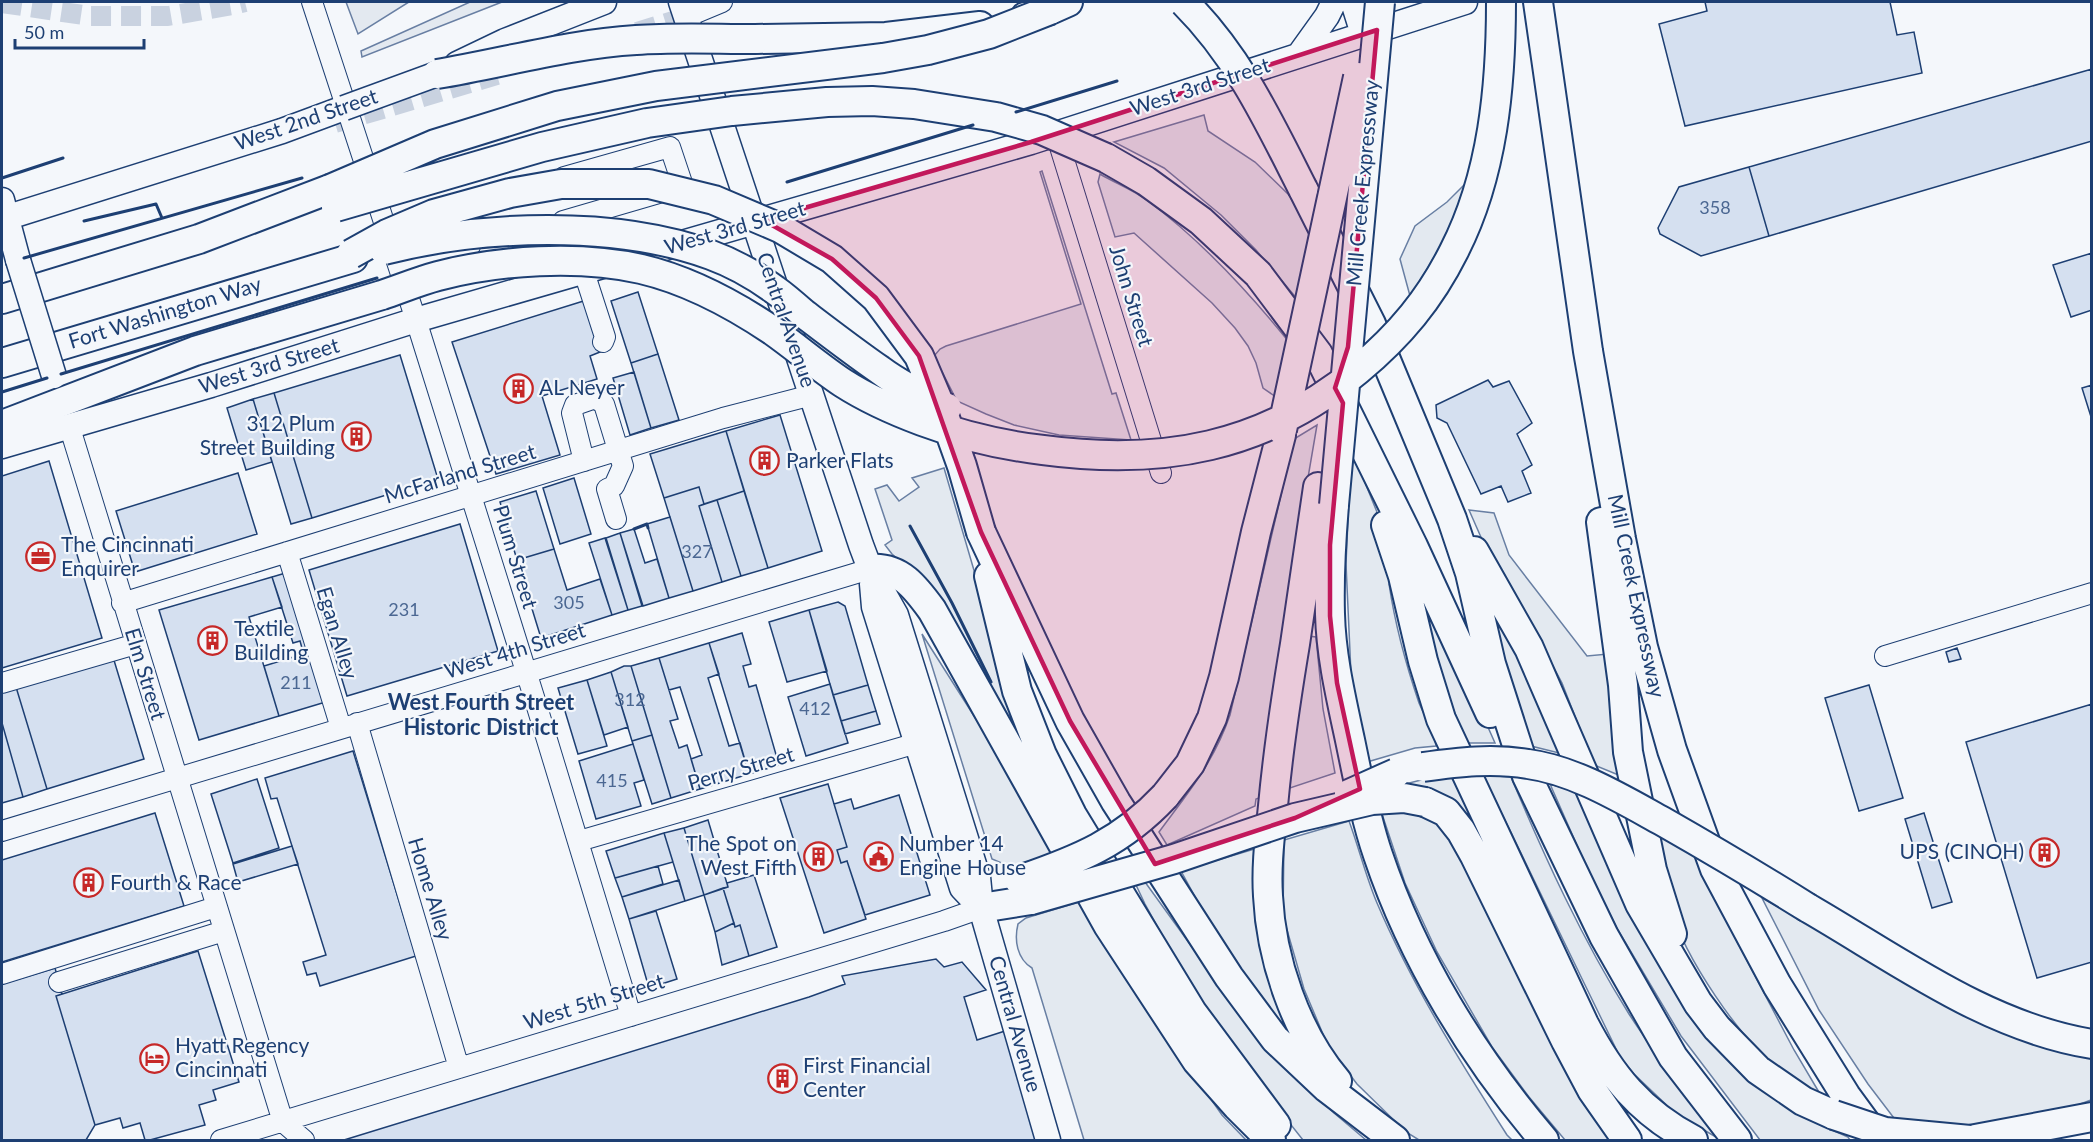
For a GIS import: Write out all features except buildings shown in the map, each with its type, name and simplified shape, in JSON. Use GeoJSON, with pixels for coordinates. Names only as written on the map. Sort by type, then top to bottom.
{"type":"FeatureCollection","features":[{"type":"Feature","properties":{"kind":"highway"},"geometry":{"type":"LineString","coordinates":[[1184,2],[1213,33],[1244,76],[1371,324],[1452,519],[1470,573],[1491,664],[1505,712],[1527,776],[1604,936],[1672,1057],[1737,1140]]}},
{"type":"Feature","properties":{"kind":"highway"},"geometry":{"type":"LineString","coordinates":[[1025,890],[1110,843],[1139,822],[1165,796],[1190,764],[1214,712],[1281,435],[1347,122],[1378,2]]}},
{"type":"Feature","properties":{"kind":"highway","name":"Mill Creek Expressway"},"geometry":{"type":"LineString","coordinates":[[1326,496],[1348,347],[1378,2]]}},
{"type":"Feature","properties":{"kind":"highway"},"geometry":{"type":"LineString","coordinates":[[2,424],[195,351],[439,276],[508,265],[575,261],[639,269],[676,279],[724,301],[772,331],[843,383],[866,396],[921,421],[963,436],[998,444],[1101,456],[1159,454],[1225,442],[1269,426],[1300,411],[1333,390],[1401,331],[1425,300],[1454,251],[1473,207],[1481,180],[1495,105],[1501,2]]}},
{"type":"Feature","properties":{"kind":"highway","name":"Mill Creek Expressway"},"geometry":{"type":"LineString","coordinates":[[1538,2],[1588,351],[1621,539],[1643,647],[1672,750],[1712,859],[1777,985],[1846,1096],[1878,1140]]}},
{"type":"Feature","properties":{"kind":"highway"},"geometry":{"type":"LineString","coordinates":[[437,74],[556,51],[637,40],[886,37],[983,26],[1059,6]]}},
{"type":"Feature","properties":{"kind":"highway"},"geometry":{"type":"LineString","coordinates":[[333,198],[435,144],[557,106],[656,86],[928,51],[988,33],[1059,6]]}},
{"type":"Feature","properties":{"kind":"highway"},"geometry":{"type":"LineString","coordinates":[[2,299],[333,198],[647,123],[732,111],[827,102],[873,101],[914,104],[986,116],[1042,130],[1106,158],[1146,181],[1201,221],[1258,274],[1318,354],[1413,546],[1520,779],[1569,863]]}},
{"type":"Feature","properties":{"kind":"highway"},"geometry":{"type":"LineString","coordinates":[[344,259],[387,234],[434,214],[510,193],[561,183],[649,184],[714,200],[780,228],[832,259],[876,298],[919,356],[942,410],[962,466],[981,532],[1017,692],[1042,755],[1072,815],[1192,1012],[1288,1140]]}},
{"type":"Feature","properties":{"kind":"highway"},"geometry":{"type":"LineString","coordinates":[[344,259],[413,243],[525,231],[589,232],[669,243],[712,255],[776,290],[880,371],[924,397],[984,426],[1011,436],[1101,456]]}},
{"type":"Feature","properties":{"kind":"highway","name":"Fort Washington Way"},"geometry":{"type":"LineString","coordinates":[[2,363],[344,259]]}},
{"type":"Feature","properties":{"kind":"highway"},"geometry":{"type":"LineString","coordinates":[[1588,351],[1601,532],[1623,685],[1628,752],[1652,870],[1666,919],[1698,1003]]}},
{"type":"Feature","properties":{"kind":"highway"},"geometry":{"type":"LineString","coordinates":[[1360,437],[1403,576],[1423,661],[1441,719],[1584,1024],[1612,1072],[1638,1102],[1653,1116],[1693,1140]]}},
{"type":"Feature","properties":{"kind":"highway"},"geometry":{"type":"LineString","coordinates":[[1326,496],[1286,691],[1270,827],[1267,866],[1268,898],[1272,931],[1283,978],[1308,1036],[1330,1073],[1352,1098],[1396,1140]]}},
{"type":"Feature","properties":{"kind":"highway"},"geometry":{"type":"LineString","coordinates":[[1326,496],[1330,545],[1330,616],[1337,683],[1364,808],[1377,853],[1391,892],[1436,985],[1499,1084],[1544,1140]]}},
{"type":"Feature","properties":{"kind":"highway"},"geometry":{"type":"LineString","coordinates":[[1452,519],[1478,557],[1529,648],[1640,904],[1698,1003],[1731,1044],[1758,1070],[1803,1101],[1834,1115],[1885,1132],[1970,1140],[2091,1118]]}},
{"type":"Feature","properties":{"kind":"highway"},"geometry":{"type":"LineString","coordinates":[[981,532],[1070,722],[1116,802],[1229,977],[1275,1039],[1327,1088],[1396,1140]]}},
{"type":"Feature","properties":{"kind":"highway"},"geometry":{"type":"LineString","coordinates":[[870,569],[885,569],[903,577],[918,591],[932,610],[1108,925],[1197,1061],[1236,1106],[1271,1140]]}},
{"type":"Feature","properties":{"kind":"highway"},"geometry":{"type":"LineString","coordinates":[[981,908],[1002,888],[1025,890],[1174,859],[1295,818],[1396,773],[1468,761],[1490,760],[1529,764],[1561,771],[1623,799],[1730,860],[1928,980],[1981,1008],[2036,1031],[2091,1044]]}},
{"type":"Feature","properties":{"kind":"highway"},"geometry":{"type":"LineString","coordinates":[[1295,818],[1372,800],[1404,798],[1425,802],[1446,812],[1461,831],[1587,1080],[1627,1140]]}},
{"type":"Feature","properties":{"kind":"highway"},"geometry":{"type":"LineString","coordinates":[[2028,1140],[2091,1118]]}},
{"type":"Feature","properties":{"kind":"main road","name":"West 2nd Street"},"geometry":{"type":"LineString","coordinates":[[3,212],[76,196],[282,131],[437,74],[505,41],[604,2]]}},
{"type":"Feature","properties":{"kind":"main road"},"geometry":{"type":"LineString","coordinates":[[1299,55],[1327,16],[1334,2]]}},
{"type":"Feature","properties":{"kind":"main road"},"geometry":{"type":"LineString","coordinates":[[1353,2],[1363,34]]}},
{"type":"Feature","properties":{"kind":"main road","name":"West 3rd Street"},"geometry":{"type":"LineString","coordinates":[[2,446],[61,401],[211,385],[416,320],[1056,134],[1465,2]]}},
{"type":"Feature","properties":{"kind":"main road","name":"Central Avenue"},"geometry":{"type":"LineString","coordinates":[[684,9],[870,569],[896,615],[978,877],[981,908],[1048,1140]]}},
{"type":"Feature","properties":{"kind":"main road","name":"Elm Street"},"geometry":{"type":"LineString","coordinates":[[3,212],[61,401]]}},
{"type":"Feature","properties":{"kind":"main road","name":"Central Avenue"},"geometry":{"type":"LineString","coordinates":[[870,569],[874,607],[962,888],[981,908]]}},
{"type":"Feature","properties":{"kind":"street","name":"Plum Street"},"geometry":{"type":"LineString","coordinates":[[312,2],[416,320],[632,1016]]}},
{"type":"Feature","properties":{"kind":"street"},"geometry":{"type":"LineString","coordinates":[[684,9],[722,2]]}},
{"type":"Feature","properties":{"kind":"street","name":"John Street"},"geometry":{"type":"LineString","coordinates":[[1056,134],[1161,473]]}},
{"type":"Feature","properties":{"kind":"street"},"geometry":{"type":"LineString","coordinates":[[670,147],[683,186],[563,221],[403,263],[391,226],[670,147]]}},
{"type":"Feature","properties":{"kind":"street"},"geometry":{"type":"LineString","coordinates":[[563,221],[584,272],[605,337],[603,342]]}},
{"type":"Feature","properties":{"kind":"street","name":"McFarland Street"},"geometry":{"type":"LineString","coordinates":[[122,603],[754,409],[812,395]]}},
{"type":"Feature","properties":{"kind":"street"},"geometry":{"type":"LineString","coordinates":[[584,461],[572,413],[576,405],[595,398],[604,404],[622,466],[614,486],[607,489],[616,519]]}},
{"type":"Feature","properties":{"kind":"street","name":"Elm Street"},"geometry":{"type":"LineString","coordinates":[[61,401],[283,1122]]}},
{"type":"Feature","properties":{"kind":"street","name":"Egan Alley"},"geometry":{"type":"LineString","coordinates":[[287,552],[349,725]]}},
{"type":"Feature","properties":{"kind":"street","name":"West 4th Street"},"geometry":{"type":"LineString","coordinates":[[2,831],[870,569]]}},
{"type":"Feature","properties":{"kind":"street"},"geometry":{"type":"LineString","coordinates":[[1885,656],[2091,593]]}},
{"type":"Feature","properties":{"kind":"street"},"geometry":{"type":"LineString","coordinates":[[2,683],[136,644]]}},
{"type":"Feature","properties":{"kind":"street","name":"Home Alley"},"geometry":{"type":"LineString","coordinates":[[349,725],[459,1068]]}},
{"type":"Feature","properties":{"kind":"street","name":"Perry Street"},"geometry":{"type":"LineString","coordinates":[[579,841],[917,743]]}},
{"type":"Feature","properties":{"kind":"street"},"geometry":{"type":"LineString","coordinates":[[2,974],[216,907]]}},
{"type":"Feature","properties":{"kind":"street","name":"West 5th Street"},"geometry":{"type":"LineString","coordinates":[[221,1140],[981,908]]}},
{"type":"Feature","properties":{"kind":"street"},"geometry":{"type":"LineString","coordinates":[[59,982],[224,932]]}},
{"type":"Feature","properties":{"kind":"street"},"geometry":{"type":"LineString","coordinates":[[283,1122],[304,1140]]}},
{"type":"Feature","properties":{"kind":"highlighted area"},"geometry":{"type":"Polygon","coordinates":[[[1377,30],[1348,347],[1335,388],[1343,403],[1330,545],[1330,616],[1337,683],[1360,789],[1295,818],[1155,864],[1070,721],[981,532],[919,356],[876,298],[832,259],[763,220],[1031,142],[1377,30]]]}},
{"type":"Feature","properties":{"kind":"shaded area"},"geometry":{"type":"Polygon","coordinates":[[[346,2],[409,2],[358,34],[346,2]]]}},
{"type":"Feature","properties":{"kind":"shaded area"},"geometry":{"type":"Polygon","coordinates":[[[470,2],[502,2],[362,57],[361,51],[470,2]]]}},
{"type":"Feature","properties":{"kind":"shaded area"},"geometry":{"type":"Polygon","coordinates":[[[1204,115],[1208,131],[1255,162],[1289,195],[1313,235],[1298,300],[1256,250],[1221,215],[1164,168],[1114,142],[1204,115]]]}},
{"type":"Feature","properties":{"kind":"shaded area"},"geometry":{"type":"Polygon","coordinates":[[[1042,171],[1112,394],[1116,393],[1131,440],[1059,435],[1014,425],[986,414],[957,401],[934,356],[946,346],[1081,304],[1040,172],[1042,171]]]}},
{"type":"Feature","properties":{"kind":"shaded area"},"geometry":{"type":"Polygon","coordinates":[[[1100,174],[1143,197],[1168,216],[1240,285],[1289,342],[1276,397],[1263,388],[1256,363],[1248,346],[1212,303],[1134,233],[1115,237],[1098,182],[1100,174]]]}},
{"type":"Feature","properties":{"kind":"shaded area"},"geometry":{"type":"Polygon","coordinates":[[[1465,184],[1442,242],[1410,296],[1400,259],[1415,226],[1447,202],[1465,184]]]}},
{"type":"Feature","properties":{"kind":"shaded area"},"geometry":{"type":"Polygon","coordinates":[[[1317,425],[1262,797],[1256,799],[1255,806],[1167,845],[1159,832],[1208,763],[1230,715],[1294,439],[1317,425]]]}},
{"type":"Feature","properties":{"kind":"shaded area"},"geometry":{"type":"Polygon","coordinates":[[[1351,452],[1379,517],[1397,582],[1389,584],[1401,644],[1419,703],[1432,728],[1436,746],[1415,748],[1367,762],[1351,674],[1346,564],[1351,452]]]}},
{"type":"Feature","properties":{"kind":"shaded area"},"geometry":{"type":"Polygon","coordinates":[[[944,468],[1007,683],[1052,803],[901,562],[885,545],[892,540],[875,489],[887,485],[899,501],[919,487],[912,478],[944,468]]]}},
{"type":"Feature","properties":{"kind":"shaded area"},"geometry":{"type":"Polygon","coordinates":[[[1469,510],[1494,513],[1509,555],[1587,656],[1608,654],[1621,776],[1594,765],[1562,683],[1519,602],[1495,569],[1469,510]]]}},
{"type":"Feature","properties":{"kind":"shaded area"},"geometry":{"type":"Polygon","coordinates":[[[1434,606],[1495,743],[1468,743],[1443,678],[1425,609],[1434,606]]]}},
{"type":"Feature","properties":{"kind":"shaded area"},"geometry":{"type":"Polygon","coordinates":[[[1497,613],[1567,755],[1531,746],[1523,728],[1491,614],[1497,613]]]}},
{"type":"Feature","properties":{"kind":"shaded area"},"geometry":{"type":"Polygon","coordinates":[[[922,634],[981,727],[1054,853],[1011,867],[992,859],[922,634]]]}},
{"type":"Feature","properties":{"kind":"shaded area"},"geometry":{"type":"Polygon","coordinates":[[[1308,636],[1316,637],[1323,709],[1335,773],[1287,789],[1308,636]]]}},
{"type":"Feature","properties":{"kind":"shaded area"},"geometry":{"type":"Polygon","coordinates":[[[1451,775],[1477,825],[1452,802],[1401,785],[1451,775]]]}},
{"type":"Feature","properties":{"kind":"shaded area"},"geometry":{"type":"Polygon","coordinates":[[[1483,775],[1511,777],[1565,898],[1612,986],[1650,1045],[1716,1137],[1676,1114],[1634,1074],[1620,1057],[1483,775]]]}},
{"type":"Feature","properties":{"kind":"shaded area"},"geometry":{"type":"Polygon","coordinates":[[[1550,784],[1583,794],[1770,1093],[1812,1121],[1850,1140],[1760,1140],[1681,1036],[1618,930],[1587,868],[1550,784]]]}},
{"type":"Feature","properties":{"kind":"shaded area"},"geometry":{"type":"Polygon","coordinates":[[[1405,810],[1422,814],[1445,827],[1616,1140],[1565,1140],[1492,1047],[1437,952],[1405,883],[1381,811],[1405,810]]]}},
{"type":"Feature","properties":{"kind":"shaded area"},"geometry":{"type":"Polygon","coordinates":[[[1349,821],[1373,893],[1405,963],[1454,1050],[1512,1140],[1419,1140],[1406,1132],[1357,1084],[1328,1046],[1304,989],[1283,916],[1284,840],[1349,821]]]}},
{"type":"Feature","properties":{"kind":"shaded area"},"geometry":{"type":"Polygon","coordinates":[[[1651,831],[1704,861],[1732,932],[1794,1050],[1823,1099],[1786,1076],[1765,1057],[1715,996],[1677,927],[1667,898],[1651,831]]]}},
{"type":"Feature","properties":{"kind":"shaded area"},"geometry":{"type":"Polygon","coordinates":[[[1261,847],[1297,1044],[1263,1006],[1223,948],[1181,871],[1261,847]]]}},
{"type":"Feature","properties":{"kind":"shaded area"},"geometry":{"type":"Polygon","coordinates":[[[1145,882],[1221,987],[1282,1063],[1366,1140],[1303,1140],[1211,1024],[1136,885],[1145,882]]]}},
{"type":"Feature","properties":{"kind":"shaded area"},"geometry":{"type":"Polygon","coordinates":[[[1762,898],[1808,923],[2080,1055],[2091,1058],[2091,1100],[2011,1127],[1900,1126],[1868,1084],[1819,1010],[1762,898]]]}},
{"type":"Feature","properties":{"kind":"shaded area"},"geometry":{"type":"Polygon","coordinates":[[[1082,901],[1135,991],[1222,1115],[1246,1140],[1084,1140],[1032,968],[1020,954],[1016,936],[1018,924],[1026,918],[1082,901]]]}},
{"type":"Feature","properties":{"kind":"tunnel"},"geometry":{"type":"LineString","coordinates":[[2,3],[90,16],[168,16],[245,2]]}},
{"type":"Feature","properties":{"kind":"tunnel"},"geometry":{"type":"LineString","coordinates":[[637,32],[686,17]]}},
{"type":"Feature","properties":{"kind":"tunnel"},"geometry":{"type":"LineString","coordinates":[[335,123],[497,75]]}},
{"type":"Feature","properties":{"kind":"wall"},"geometry":{"type":"LineString","coordinates":[[1016,112],[1117,81]]}},
{"type":"Feature","properties":{"kind":"wall"},"geometry":{"type":"LineString","coordinates":[[787,182],[973,125]]}},
{"type":"Feature","properties":{"kind":"wall"},"geometry":{"type":"LineString","coordinates":[[2,178],[63,158]]}},
{"type":"Feature","properties":{"kind":"wall"},"geometry":{"type":"LineString","coordinates":[[24,258],[302,178]]}},
{"type":"Feature","properties":{"kind":"wall"},"geometry":{"type":"LineString","coordinates":[[84,221],[156,204],[162,218]]}},
{"type":"Feature","properties":{"kind":"wall"},"geometry":{"type":"LineString","coordinates":[[61,374],[377,278]]}},
{"type":"Feature","properties":{"kind":"wall"},"geometry":{"type":"LineString","coordinates":[[2,392],[47,378]]}},
{"type":"Feature","properties":{"kind":"wall"},"geometry":{"type":"LineString","coordinates":[[634,529],[647,524],[648,528]]}},
{"type":"Feature","properties":{"kind":"wall"},"geometry":{"type":"LineString","coordinates":[[910,526],[991,682]]}},
{"type":"Feature","properties":{"kind":"place","name":"AL Neyer"},"geometry":{"type":"Point","coordinates":[518,388]}},
{"type":"Feature","properties":{"kind":"place","name":"312 Plum Street Building"},"geometry":{"type":"Point","coordinates":[356,436]}},
{"type":"Feature","properties":{"kind":"place","name":"Parker Flats"},"geometry":{"type":"Point","coordinates":[765,461]}},
{"type":"Feature","properties":{"kind":"place","name":"The Cincinnati Enquirer"},"geometry":{"type":"Point","coordinates":[40,557]}},
{"type":"Feature","properties":{"kind":"place","name":"Textile Building"},"geometry":{"type":"Point","coordinates":[213,641]}},
{"type":"Feature","properties":{"kind":"place","name":"UPS (CINOH)"},"geometry":{"type":"Point","coordinates":[2045,852]}},
{"type":"Feature","properties":{"kind":"place","name":"The Spot on West Fifth"},"geometry":{"type":"Point","coordinates":[818,856]}},
{"type":"Feature","properties":{"kind":"place","name":"Number 14 Engine House"},"geometry":{"type":"Point","coordinates":[878,856]}},
{"type":"Feature","properties":{"kind":"place","name":"Fourth & Race"},"geometry":{"type":"Point","coordinates":[89,883]}},
{"type":"Feature","properties":{"kind":"place","name":"Hyatt Regency Cincinnati"},"geometry":{"type":"Point","coordinates":[154,1058]}},
{"type":"Feature","properties":{"kind":"place","name":"First Financial Center"},"geometry":{"type":"Point","coordinates":[782,1078]}},
{"type":"Feature","properties":{"kind":"district","name":"West Fourth Street Historic District"},"geometry":{"type":"Point","coordinates":[481,714]}}]}
